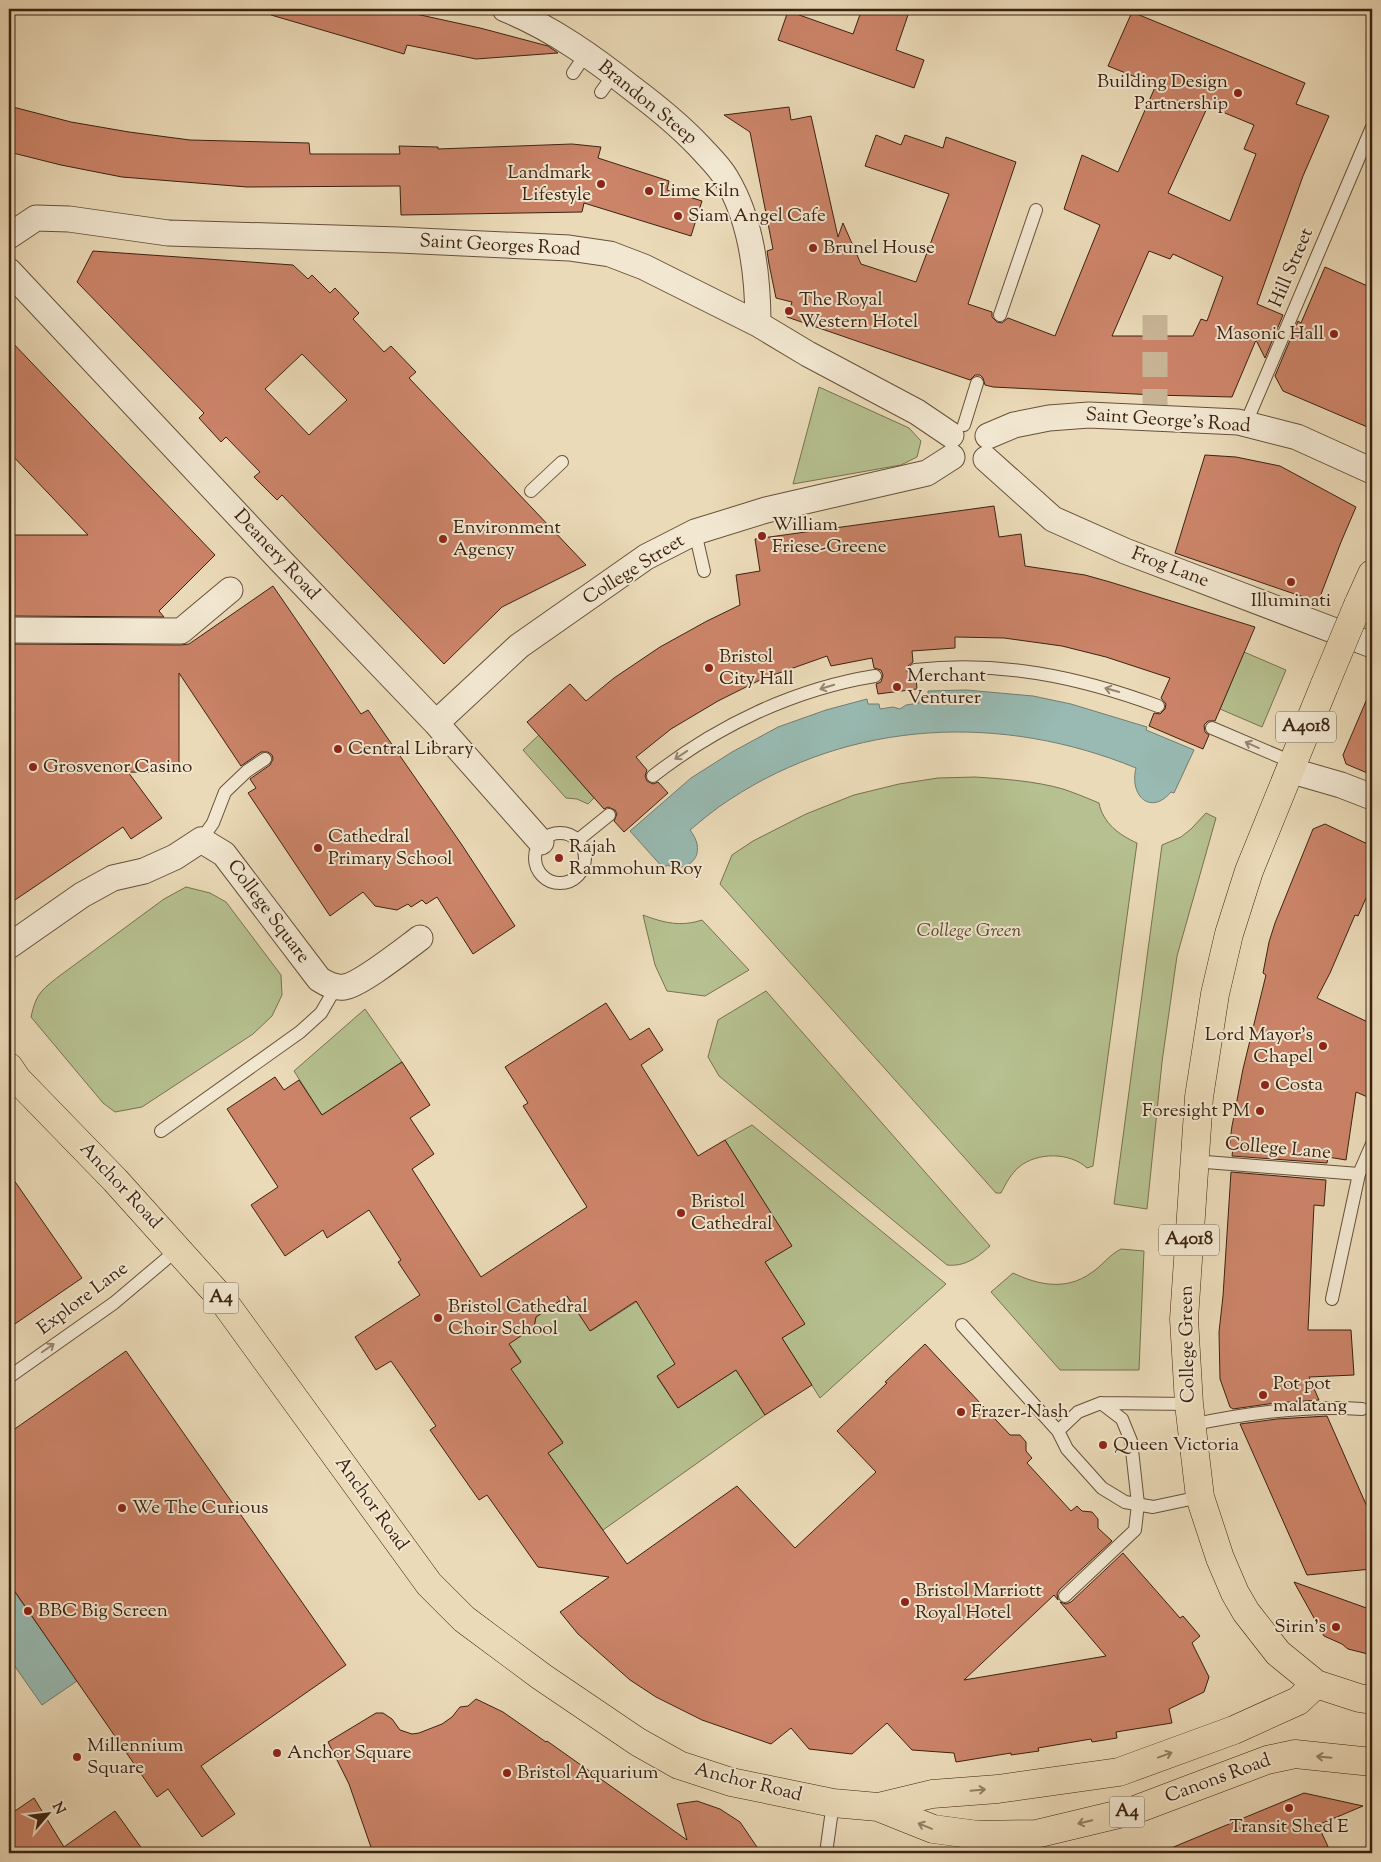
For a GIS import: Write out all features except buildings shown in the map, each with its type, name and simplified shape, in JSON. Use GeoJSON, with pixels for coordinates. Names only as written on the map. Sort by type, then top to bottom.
{"type":"FeatureCollection","features":[{"type":"Feature","properties":{"kind":"main road","name":"A4018"},"geometry":{"type":"LineString","coordinates":[[1290,766],[1372,574]]}},
{"type":"Feature","properties":{"kind":"main road","name":"College Green"},"geometry":{"type":"LineString","coordinates":[[1290,766],[1249,871],[1229,934],[1215,994],[1208,1036],[1199,1097],[1193,1160],[1184,1320],[1190,1415],[1200,1497],[1220,1558],[1235,1593],[1246,1612],[1278,1653],[1316,1684],[1358,1698],[1372,1700]]}},
{"type":"Feature","properties":{"kind":"main road","name":"Anchor Road"},"geometry":{"type":"LineString","coordinates":[[9,1067],[17,1079],[114,1180],[222,1299],[429,1584],[464,1619],[542,1677],[638,1742],[679,1765],[731,1782],[833,1803]]}},
{"type":"Feature","properties":{"kind":"main road","name":"A4"},"geometry":{"type":"LineString","coordinates":[[878,1807],[932,1794],[998,1789],[1119,1772],[1240,1727],[1298,1700],[1316,1684]]}},
{"type":"Feature","properties":{"kind":"main road","name":"Canons Road"},"geometry":{"type":"LineString","coordinates":[[833,1803],[878,1807],[933,1829],[978,1835],[1036,1834],[1132,1811],[1267,1760],[1295,1754],[1372,1762]]}},
{"type":"Feature","properties":{"kind":"street","name":"Brandon Steep"},"geometry":{"type":"LineString","coordinates":[[505,9],[539,25],[580,64],[608,83],[678,124],[726,177],[740,208],[751,246],[758,290],[758,324]]}},
{"type":"Feature","properties":{"kind":"street","name":"Saint Georges Road"},"geometry":{"type":"LineString","coordinates":[[9,236],[36,218],[69,219],[168,233],[569,248],[610,254],[644,267],[758,324],[808,354],[917,412],[956,439]]}},
{"type":"Feature","properties":{"kind":"street","name":"Deanery Road"},"geometry":{"type":"LineString","coordinates":[[9,271],[436,723],[541,842]]}},
{"type":"Feature","properties":{"kind":"street","name":"Saint George's Road"},"geometry":{"type":"LineString","coordinates":[[987,448],[1014,425],[1049,418],[1089,415],[1246,423],[1297,438],[1372,471]]}},
{"type":"Feature","properties":{"kind":"street"},"geometry":{"type":"LineString","coordinates":[[975,426],[984,431],[987,448],[979,465],[968,468],[958,464],[956,439],[975,426]]}},
{"type":"Feature","properties":{"kind":"street","name":"College Street"},"geometry":{"type":"LineString","coordinates":[[436,723],[519,646],[646,557],[695,532],[766,510],[927,473],[956,439]]}},
{"type":"Feature","properties":{"kind":"street","name":"Frog Lane"},"geometry":{"type":"LineString","coordinates":[[987,448],[1053,519],[1128,544],[1372,645]]}},
{"type":"Feature","properties":{"kind":"street"},"geometry":{"type":"LineString","coordinates":[[9,630],[181,630],[230,590]]}},
{"type":"Feature","properties":{"kind":"street"},"geometry":{"type":"LineString","coordinates":[[1290,766],[1372,797]]}},
{"type":"Feature","properties":{"kind":"street"},"geometry":{"type":"LineString","coordinates":[[9,946],[98,886],[113,878],[144,871],[176,857],[201,840]]}},
{"type":"Feature","properties":{"kind":"street","name":"College Square"},"geometry":{"type":"LineString","coordinates":[[201,840],[224,854],[319,979],[336,987]]}},
{"type":"Feature","properties":{"kind":"street"},"geometry":{"type":"LineString","coordinates":[[336,987],[346,987],[362,979],[420,938]]}},
{"type":"Feature","properties":{"kind":"lane","name":"Hill Street"},"geometry":{"type":"LineString","coordinates":[[1246,423],[1372,127]]}},
{"type":"Feature","properties":{"kind":"lane"},"geometry":{"type":"LineString","coordinates":[[1000,315],[1036,210]]}},
{"type":"Feature","properties":{"kind":"lane"},"geometry":{"type":"LineString","coordinates":[[956,439],[977,383]]}},
{"type":"Feature","properties":{"kind":"lane"},"geometry":{"type":"LineString","coordinates":[[531,491],[562,462]]}},
{"type":"Feature","properties":{"kind":"lane"},"geometry":{"type":"LineString","coordinates":[[695,532],[704,570]]}},
{"type":"Feature","properties":{"kind":"lane"},"geometry":{"type":"LineString","coordinates":[[915,670],[944,667],[1008,668],[1090,684],[1158,706]]}},
{"type":"Feature","properties":{"kind":"lane"},"geometry":{"type":"LineString","coordinates":[[652,776],[704,740],[750,716],[822,688],[875,676]]}},
{"type":"Feature","properties":{"kind":"lane"},"geometry":{"type":"LineString","coordinates":[[1212,728],[1290,766]]}},
{"type":"Feature","properties":{"kind":"lane"},"geometry":{"type":"LineString","coordinates":[[201,840],[213,823],[225,792],[247,771],[265,759]]}},
{"type":"Feature","properties":{"kind":"lane"},"geometry":{"type":"LineString","coordinates":[[578,840],[609,815]]}},
{"type":"Feature","properties":{"kind":"lane"},"geometry":{"type":"LineString","coordinates":[[563,833],[578,840],[585,851],[583,868],[578,874],[569,881],[562,883],[546,878],[537,866],[536,860],[536,850],[541,842],[553,834],[563,833]]}},
{"type":"Feature","properties":{"kind":"lane"},"geometry":{"type":"LineString","coordinates":[[161,1131],[300,1032],[321,1013],[336,987]]}},
{"type":"Feature","properties":{"kind":"lane"},"geometry":{"type":"LineString","coordinates":[[1332,1298],[1359,1174],[1372,1144]]}},
{"type":"Feature","properties":{"kind":"lane","name":"College Lane"},"geometry":{"type":"LineString","coordinates":[[1193,1160],[1359,1174]]}},
{"type":"Feature","properties":{"kind":"lane","name":"Explore Lane"},"geometry":{"type":"LineString","coordinates":[[9,1377],[114,1303],[178,1249]]}},
{"type":"Feature","properties":{"kind":"lane"},"geometry":{"type":"LineString","coordinates":[[962,1325],[1058,1431],[1067,1449],[1102,1488],[1126,1502],[1152,1507],[1200,1497]]}},
{"type":"Feature","properties":{"kind":"lane"},"geometry":{"type":"LineString","coordinates":[[1065,1596],[1135,1530],[1138,1504],[1131,1441],[1122,1419],[1101,1403]]}},
{"type":"Feature","properties":{"kind":"lane"},"geometry":{"type":"LineString","coordinates":[[1058,1431],[1078,1412],[1101,1403],[1190,1415],[1241,1415],[1336,1407],[1362,1409]]}},
{"type":"Feature","properties":{"kind":"lane"},"geometry":{"type":"LineString","coordinates":[[826,1853],[833,1803]]}},
{"type":"Feature","properties":{"kind":"green space"},"geometry":{"type":"Polygon","coordinates":[[[819,387],[909,428],[921,441],[917,457],[901,465],[793,484],[819,387]]]}},
{"type":"Feature","properties":{"kind":"green space"},"geometry":{"type":"Polygon","coordinates":[[[1244,652],[1286,670],[1262,727],[1220,709],[1244,652]]]}},
{"type":"Feature","properties":{"kind":"green space"},"geometry":{"type":"Polygon","coordinates":[[[539,735],[594,798],[588,804],[577,799],[566,798],[523,750],[539,735]]]}},
{"type":"Feature","properties":{"kind":"green space","name":"College Green"},"geometry":{"type":"Polygon","coordinates":[[[975,777],[1042,784],[1086,797],[1099,803],[1104,817],[1113,828],[1137,843],[1093,1166],[1087,1168],[1072,1159],[1063,1157],[1053,1156],[1035,1159],[1026,1162],[1016,1170],[1001,1193],[996,1193],[720,884],[732,855],[753,841],[806,814],[854,795],[899,784],[938,778],[975,777]]]}},
{"type":"Feature","properties":{"kind":"green space"},"geometry":{"type":"Polygon","coordinates":[[[1206,813],[1216,818],[1177,956],[1162,1062],[1147,1209],[1114,1204],[1162,845],[1181,837],[1206,813]]]}},
{"type":"Feature","properties":{"kind":"green space"},"geometry":{"type":"Polygon","coordinates":[[[186,887],[210,893],[226,902],[281,975],[282,995],[272,1016],[253,1034],[142,1107],[115,1112],[103,1103],[31,1017],[33,1010],[37,998],[52,982],[164,899],[186,887]]]}},
{"type":"Feature","properties":{"kind":"green space"},"geometry":{"type":"Polygon","coordinates":[[[643,915],[680,924],[702,920],[749,970],[705,996],[667,991],[655,965],[643,915]]]}},
{"type":"Feature","properties":{"kind":"green space"},"geometry":{"type":"Polygon","coordinates":[[[766,991],[990,1246],[965,1263],[947,1265],[719,1076],[708,1057],[718,1020],[766,991]]]}},
{"type":"Feature","properties":{"kind":"green space"},"geometry":{"type":"Polygon","coordinates":[[[365,1009],[402,1062],[322,1115],[294,1071],[365,1009]]]}},
{"type":"Feature","properties":{"kind":"green space"},"geometry":{"type":"Polygon","coordinates":[[[752,1125],[946,1284],[820,1398],[782,1338],[804,1324],[765,1262],[791,1246],[725,1140],[752,1125]]]}},
{"type":"Feature","properties":{"kind":"green space"},"geometry":{"type":"Polygon","coordinates":[[[1121,1249],[1144,1251],[1139,1370],[1060,1370],[991,1292],[1013,1273],[1042,1283],[1062,1284],[1072,1282],[1091,1273],[1121,1249]]]}},
{"type":"Feature","properties":{"kind":"green space"},"geometry":{"type":"Polygon","coordinates":[[[653,1291],[675,1364],[657,1377],[678,1408],[736,1370],[765,1415],[603,1530],[548,1453],[563,1442],[518,1380],[502,1375],[521,1361],[505,1338],[524,1334],[534,1327],[536,1317],[567,1296],[591,1331],[653,1291]]]}},
{"type":"Feature","properties":{"kind":"water"},"geometry":{"type":"Polygon","coordinates":[[[966,690],[1033,696],[1071,704],[1147,727],[1146,730],[1194,750],[1174,793],[1171,792],[1156,802],[1149,802],[1143,799],[1136,787],[1136,768],[1085,750],[1033,738],[981,733],[928,733],[876,740],[826,753],[776,773],[729,800],[690,830],[696,840],[697,851],[693,861],[684,866],[672,867],[667,865],[664,869],[630,831],[691,778],[732,752],[778,727],[826,710],[867,699],[868,704],[879,704],[880,709],[893,707],[900,709],[906,705],[919,703],[919,697],[928,694],[928,691],[966,690]]]}},
{"type":"Feature","properties":{"kind":"water"},"geometry":{"type":"Polygon","coordinates":[[[9,1584],[77,1681],[42,1705],[9,1658],[9,1584]]]}},
{"type":"Feature","properties":{"kind":"tunnel"},"geometry":{"type":"LineString","coordinates":[[1155,315],[1155,408]]}},
{"type":"Feature","properties":{"kind":"place","name":"Building Design Partnership"},"geometry":{"type":"Point","coordinates":[1238,93]}},
{"type":"Feature","properties":{"kind":"place","name":"Landmark Lifestyle"},"geometry":{"type":"Point","coordinates":[601,184]}},
{"type":"Feature","properties":{"kind":"place","name":"Lime Kiln"},"geometry":{"type":"Point","coordinates":[649,191]}},
{"type":"Feature","properties":{"kind":"place","name":"Siam Angel Cafe"},"geometry":{"type":"Point","coordinates":[678,216]}},
{"type":"Feature","properties":{"kind":"place","name":"Brunel House"},"geometry":{"type":"Point","coordinates":[813,248]}},
{"type":"Feature","properties":{"kind":"place","name":"The Royal Western Hotel"},"geometry":{"type":"Point","coordinates":[789,311]}},
{"type":"Feature","properties":{"kind":"place","name":"Masonic Hall"},"geometry":{"type":"Point","coordinates":[1334,334]}},
{"type":"Feature","properties":{"kind":"place","name":"William Friese-Greene"},"geometry":{"type":"Point","coordinates":[762,536]}},
{"type":"Feature","properties":{"kind":"place","name":"Environment Agency"},"geometry":{"type":"Point","coordinates":[443,539]}},
{"type":"Feature","properties":{"kind":"place","name":"Illuminati"},"geometry":{"type":"Point","coordinates":[1291,582]}},
{"type":"Feature","properties":{"kind":"place","name":"Bristol City Hall"},"geometry":{"type":"Point","coordinates":[709,668]}},
{"type":"Feature","properties":{"kind":"place","name":"Merchant Venturer"},"geometry":{"type":"Point","coordinates":[897,687]}},
{"type":"Feature","properties":{"kind":"place","name":"Central Library"},"geometry":{"type":"Point","coordinates":[338,749]}},
{"type":"Feature","properties":{"kind":"place","name":"Grosvenor Casino"},"geometry":{"type":"Point","coordinates":[33,767]}},
{"type":"Feature","properties":{"kind":"place","name":"Cathedral Primary School"},"geometry":{"type":"Point","coordinates":[318,848]}},
{"type":"Feature","properties":{"kind":"place","name":"Rajah Rammohun Roy"},"geometry":{"type":"Point","coordinates":[559,858]}},
{"type":"Feature","properties":{"kind":"place","name":"Lord Mayor's Chapel"},"geometry":{"type":"Point","coordinates":[1323,1046]}},
{"type":"Feature","properties":{"kind":"place","name":"Costa"},"geometry":{"type":"Point","coordinates":[1265,1085]}},
{"type":"Feature","properties":{"kind":"place","name":"Foresight PM"},"geometry":{"type":"Point","coordinates":[1260,1111]}},
{"type":"Feature","properties":{"kind":"place","name":"Bristol Cathedral"},"geometry":{"type":"Point","coordinates":[681,1213]}},
{"type":"Feature","properties":{"kind":"place","name":"Bristol Cathedral Choir School"},"geometry":{"type":"Point","coordinates":[438,1318]}},
{"type":"Feature","properties":{"kind":"place","name":"Pot pot malatang"},"geometry":{"type":"Point","coordinates":[1263,1395]}},
{"type":"Feature","properties":{"kind":"place","name":"Frazer-Nash"},"geometry":{"type":"Point","coordinates":[961,1412]}},
{"type":"Feature","properties":{"kind":"place","name":"Queen Victoria"},"geometry":{"type":"Point","coordinates":[1103,1445]}},
{"type":"Feature","properties":{"kind":"place","name":"We The Curious"},"geometry":{"type":"Point","coordinates":[122,1508]}},
{"type":"Feature","properties":{"kind":"place","name":"Bristol Marriott Royal Hotel"},"geometry":{"type":"Point","coordinates":[905,1602]}},
{"type":"Feature","properties":{"kind":"place","name":"BBC Big Screen"},"geometry":{"type":"Point","coordinates":[28,1611]}},
{"type":"Feature","properties":{"kind":"place","name":"Sirin's"},"geometry":{"type":"Point","coordinates":[1336,1627]}},
{"type":"Feature","properties":{"kind":"place","name":"Anchor Square"},"geometry":{"type":"Point","coordinates":[277,1753]}},
{"type":"Feature","properties":{"kind":"place","name":"Millennium Square"},"geometry":{"type":"Point","coordinates":[77,1757]}},
{"type":"Feature","properties":{"kind":"place","name":"Bristol Aquarium"},"geometry":{"type":"Point","coordinates":[507,1773]}},
{"type":"Feature","properties":{"kind":"place","name":"Transit Shed E"},"geometry":{"type":"Point","coordinates":[1289,1808]}}]}
